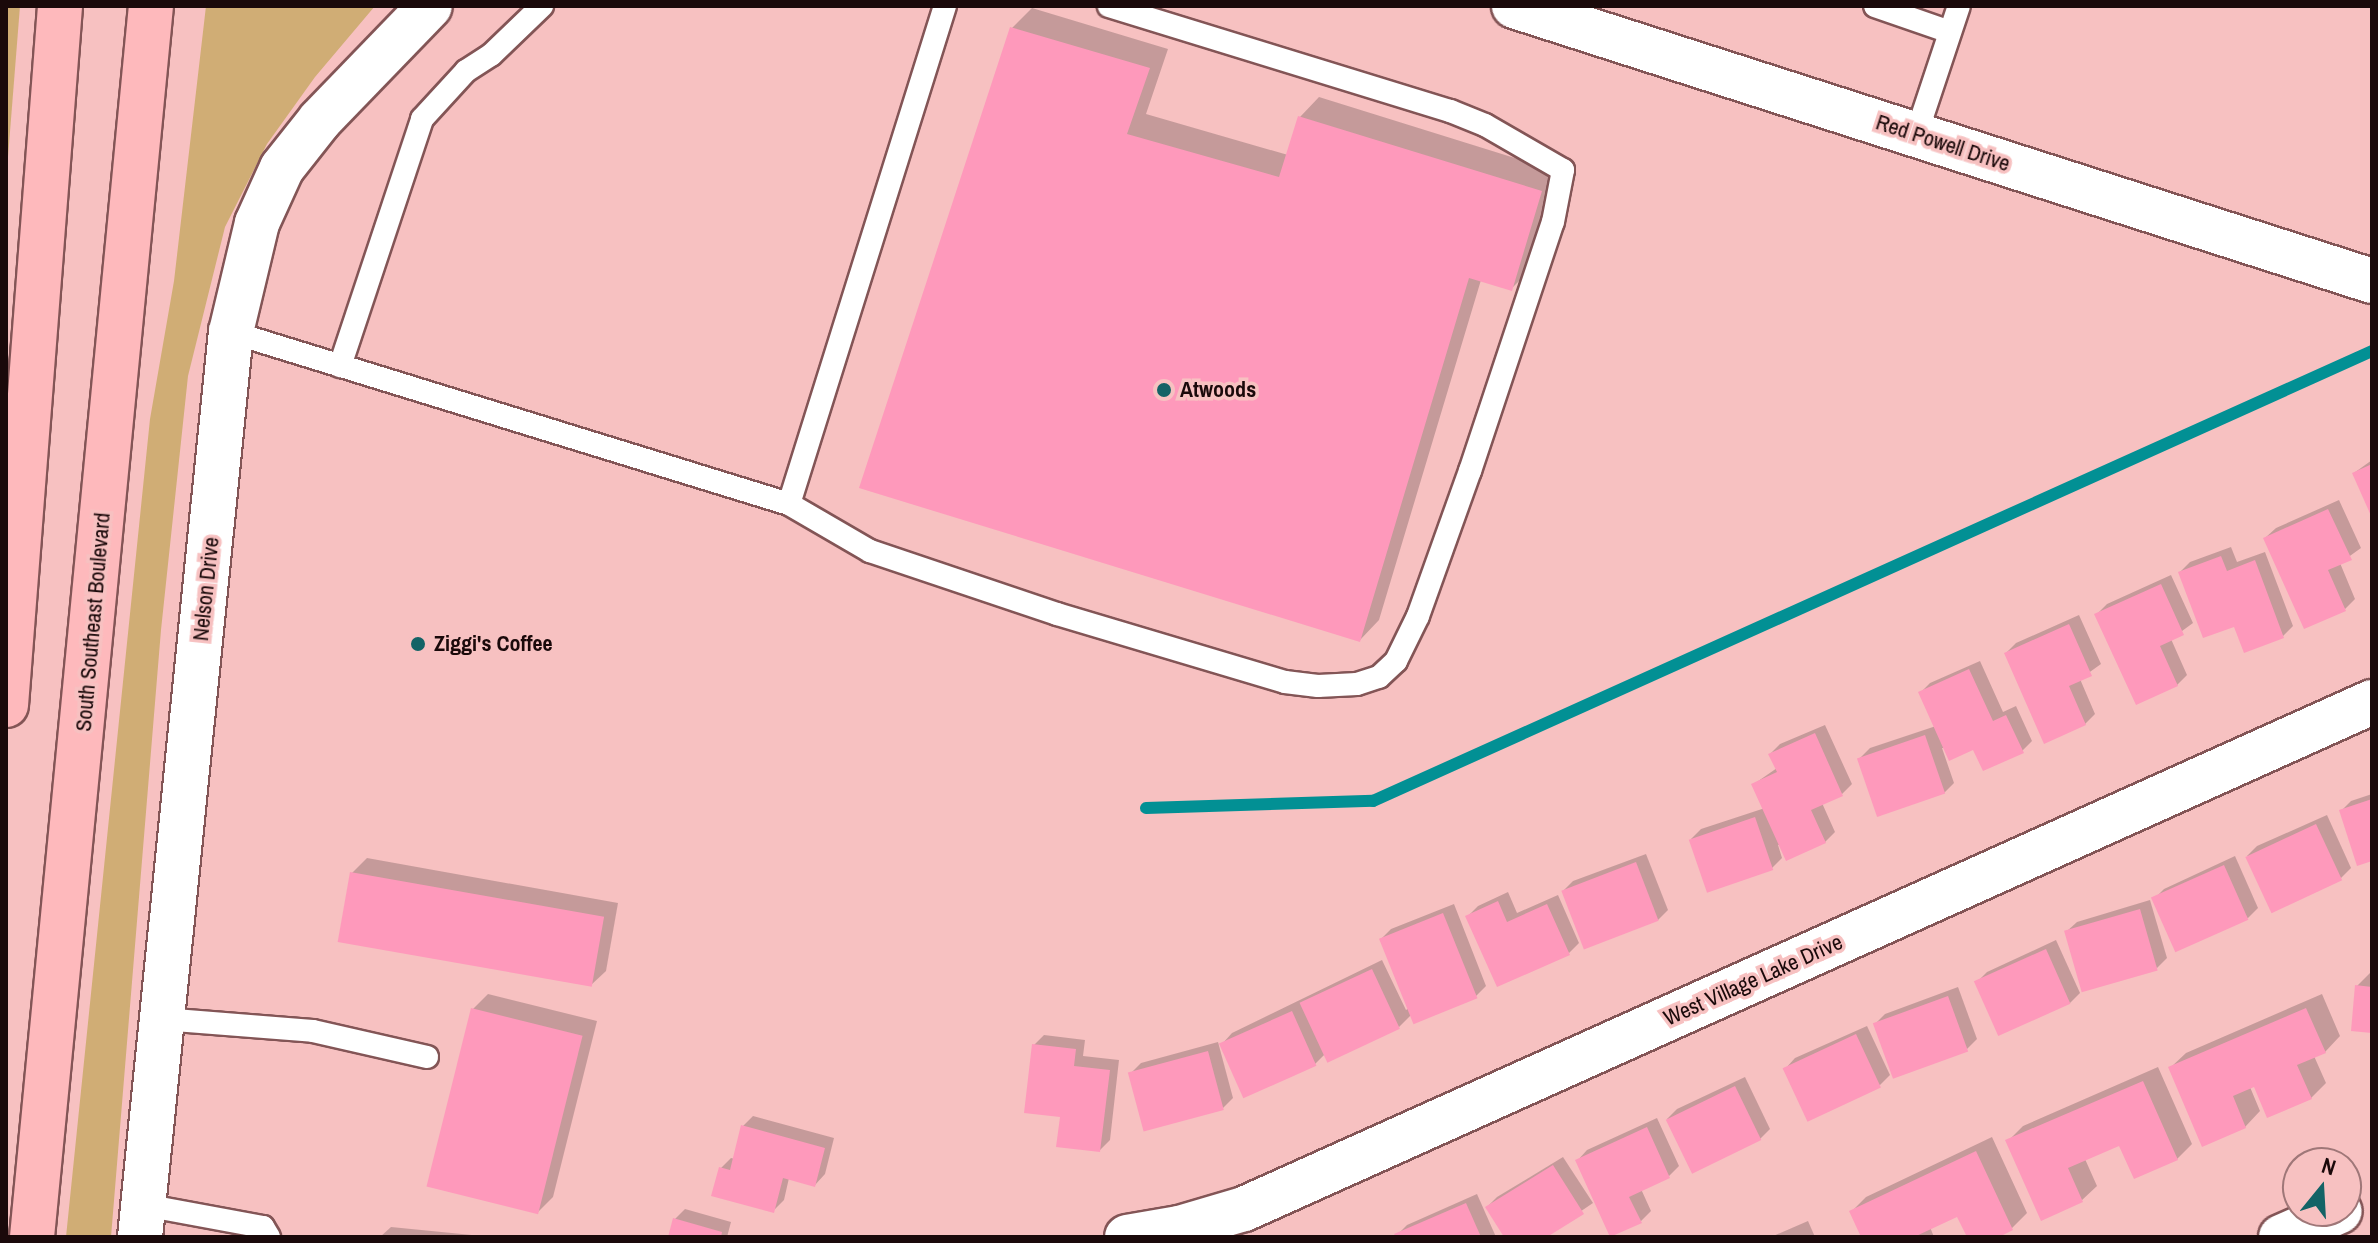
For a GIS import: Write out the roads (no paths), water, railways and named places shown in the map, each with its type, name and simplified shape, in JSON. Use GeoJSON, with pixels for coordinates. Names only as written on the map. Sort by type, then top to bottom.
{"type":"FeatureCollection","features":[{"type":"Feature","properties":{"kind":"main road"},"geometry":{"type":"LineString","coordinates":[[6,705],[60,6]]}},
{"type":"Feature","properties":{"kind":"main road","name":"South Southeast Boulevard"},"geometry":{"type":"LineString","coordinates":[[32,1237],[151,6]]}},
{"type":"Feature","properties":{"kind":"street","name":"Nelson Drive"},"geometry":{"type":"LineString","coordinates":[[142,1221],[231,332],[257,223],[282,168],[320,120],[430,6]]}},
{"type":"Feature","properties":{"kind":"street","name":"Red Powell Drive"},"geometry":{"type":"LineString","coordinates":[[1514,6],[2372,281]]}},
{"type":"Feature","properties":{"kind":"street","name":"West Village Lake Drive"},"geometry":{"type":"LineString","coordinates":[[1127,1237],[1179,1228],[1244,1209],[2372,702]]}},
{"type":"Feature","properties":{"kind":"street"},"geometry":{"type":"LineString","coordinates":[[2281,1237],[2304,1227]]}},
{"type":"Feature","properties":{"kind":"lane"},"geometry":{"type":"LineString","coordinates":[[340,366],[422,119],[466,71],[491,55],[542,6]]}},
{"type":"Feature","properties":{"kind":"lane"},"geometry":{"type":"LineString","coordinates":[[789,504],[945,6]]}},
{"type":"Feature","properties":{"kind":"lane"},"geometry":{"type":"LineString","coordinates":[[231,332],[789,504],[870,551],[1057,614],[1285,682],[1318,686],[1357,684],[1379,677],[1396,661],[1418,616],[1553,222],[1563,170],[1485,125],[1450,111],[1109,6]]}},
{"type":"Feature","properties":{"kind":"lane"},"geometry":{"type":"LineString","coordinates":[[1875,6],[1950,32]]}},
{"type":"Feature","properties":{"kind":"lane"},"geometry":{"type":"LineString","coordinates":[[1916,135],[1959,6]]}},
{"type":"Feature","properties":{"kind":"lane"},"geometry":{"type":"LineString","coordinates":[[162,1019],[313,1031],[427,1057]]}},
{"type":"Feature","properties":{"kind":"lane"},"geometry":{"type":"LineString","coordinates":[[142,1221],[263,1227],[269,1237]]}},
{"type":"Feature","properties":{"kind":"waterway"},"geometry":{"type":"LineString","coordinates":[[1146,808],[1373,801],[2372,351]]}},
{"type":"Feature","properties":{"kind":"place","name":"Atwoods"},"geometry":{"type":"Point","coordinates":[1164,390]}},
{"type":"Feature","properties":{"kind":"place","name":"Ziggi's Coffee"},"geometry":{"type":"Point","coordinates":[418,644]}}]}
